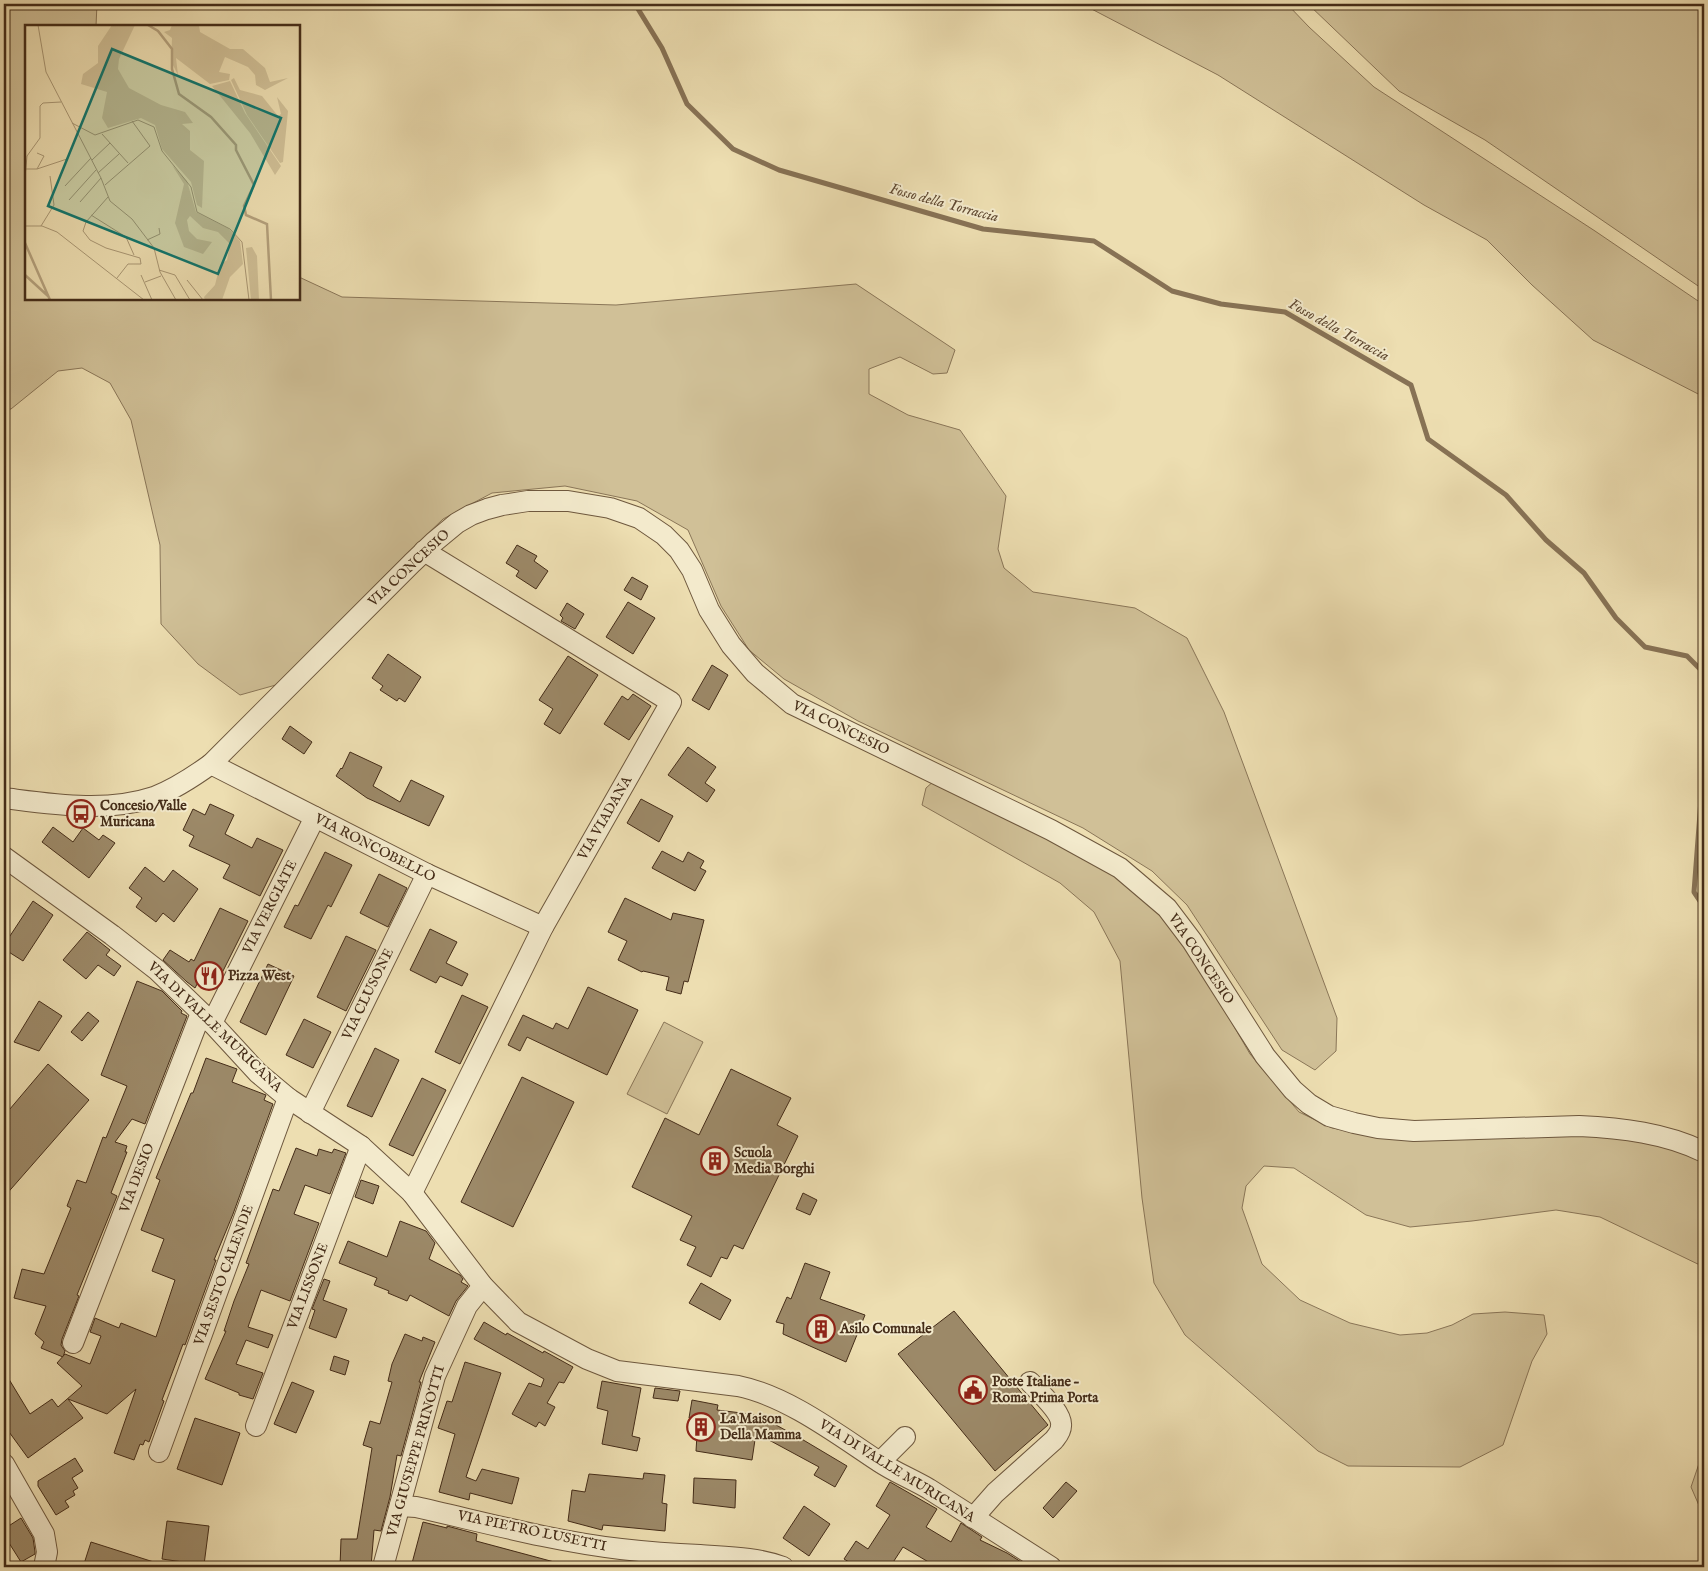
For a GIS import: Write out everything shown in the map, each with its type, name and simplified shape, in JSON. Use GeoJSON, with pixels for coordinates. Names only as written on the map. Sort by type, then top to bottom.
{"type":"FeatureCollection","features":[{"type":"Feature","properties":{"kind":"street","name":"VIA CONCESIO"},"geometry":{"type":"LineString","coordinates":[[4,798],[32,802],[90,805],[139,801],[167,791],[190,779],[210,764],[424,551],[471,515],[516,502],[551,500],[597,505],[627,513],[653,526],[664,534],[684,556],[709,610],[734,650],[755,673],[792,704],[1051,830],[1120,868],[1167,908],[1192,941],[1265,1056],[1293,1090],[1309,1104],[1329,1116],[1378,1128],[1414,1131],[1579,1126],[1605,1127],[1652,1134],[1676,1140],[1704,1152]]}},
{"type":"Feature","properties":{"kind":"street","name":"VIA VIADANA"},"geometry":{"type":"LineString","coordinates":[[412,1193],[543,927],[671,702],[424,551]]}},
{"type":"Feature","properties":{"kind":"street","name":"VIA RONCOBELLO"},"geometry":{"type":"LineString","coordinates":[[210,764],[427,874],[543,927]]}},
{"type":"Feature","properties":{"kind":"street","name":"VIA VERGIATE"},"geometry":{"type":"LineString","coordinates":[[206,1018],[315,818]]}},
{"type":"Feature","properties":{"kind":"street","name":"VIA DI VALLE MURICANA"},"geometry":{"type":"LineString","coordinates":[[4,857],[157,970],[258,1073],[288,1098],[361,1146],[412,1193],[450,1240],[483,1286],[518,1322],[587,1360],[624,1372],[718,1383],[758,1391],[777,1399],[836,1432],[880,1462],[928,1489],[1051,1567]]}},
{"type":"Feature","properties":{"kind":"street","name":"VIA CLUSONE"},"geometry":{"type":"LineString","coordinates":[[310,1113],[427,874]]}},
{"type":"Feature","properties":{"kind":"street","name":"VIA DESIO"},"geometry":{"type":"LineString","coordinates":[[73,1343],[206,1018]]}},
{"type":"Feature","properties":{"kind":"street","name":"VIA SESTO CALENDE"},"geometry":{"type":"LineString","coordinates":[[159,1452],[288,1098]]}},
{"type":"Feature","properties":{"kind":"street","name":"VIA LISSONE"},"geometry":{"type":"LineString","coordinates":[[256,1426],[361,1146]]}},
{"type":"Feature","properties":{"kind":"street","name":"VIA GIUSEPPE PRINOTTI"},"geometry":{"type":"LineString","coordinates":[[383,1567],[435,1376],[467,1306],[483,1286]]}},
{"type":"Feature","properties":{"kind":"street"},"geometry":{"type":"LineString","coordinates":[[973,1518],[995,1493],[1054,1440],[1060,1431],[1062,1426],[1059,1415],[1030,1382]]}},
{"type":"Feature","properties":{"kind":"street"},"geometry":{"type":"LineString","coordinates":[[880,1462],[905,1437]]}},
{"type":"Feature","properties":{"kind":"street"},"geometry":{"type":"LineString","coordinates":[[4,1464],[44,1534],[47,1552],[44,1567]]}},
{"type":"Feature","properties":{"kind":"street","name":"VIA PIETRO LUSETTI"},"geometry":{"type":"LineString","coordinates":[[400,1506],[416,1506],[602,1547],[651,1553],[746,1558],[783,1567]]}},
{"type":"Feature","properties":{"kind":"shaded area"},"geometry":{"type":"Polygon","coordinates":[[[4,4],[97,4],[96,25],[25,25],[25,300],[300,300],[300,277],[342,297],[616,305],[856,284],[955,350],[947,373],[933,374],[900,357],[869,369],[869,394],[908,415],[960,430],[1006,496],[998,549],[1004,568],[1033,592],[1135,608],[1187,638],[1224,712],[1337,1018],[1336,1051],[1315,1070],[1282,1050],[1187,905],[1152,871],[1083,828],[858,721],[784,679],[749,650],[721,606],[688,530],[637,501],[565,486],[492,493],[443,519],[386,574],[283,683],[240,695],[198,664],[161,624],[160,545],[131,420],[110,383],[82,368],[58,371],[11,409],[4,410],[4,4]]]}},
{"type":"Feature","properties":{"kind":"shaded area"},"geometry":{"type":"Polygon","coordinates":[[[1082,4],[1287,4],[1374,87],[1595,231],[1704,305],[1704,397],[1593,340],[1532,285],[1487,240],[1424,205],[1218,75],[1082,4]]]}},
{"type":"Feature","properties":{"kind":"shaded area"},"geometry":{"type":"Polygon","coordinates":[[[1308,4],[1704,4],[1704,290],[1485,140],[1399,91],[1308,4]]]}},
{"type":"Feature","properties":{"kind":"shaded area"},"geometry":{"type":"Polygon","coordinates":[[[935,780],[1110,869],[1167,920],[1203,973],[1250,1054],[1299,1112],[1332,1128],[1397,1138],[1577,1135],[1629,1138],[1682,1149],[1704,1161],[1704,1267],[1600,1217],[1556,1210],[1410,1227],[1366,1215],[1294,1168],[1264,1166],[1246,1186],[1242,1208],[1262,1264],[1300,1300],[1350,1323],[1400,1335],[1427,1333],[1452,1325],[1473,1314],[1505,1312],[1544,1315],[1547,1334],[1532,1361],[1503,1445],[1460,1467],[1348,1466],[1318,1451],[1185,1335],[1154,1283],[1142,1198],[1120,961],[1094,912],[1060,883],[922,805],[926,788],[935,780]]]}},
{"type":"Feature","properties":{"kind":"shaded area"},"geometry":{"type":"Polygon","coordinates":[[[664,1022],[703,1042],[667,1114],[627,1094],[664,1022]]]}},
{"type":"Feature","properties":{"kind":"shaded area"},"geometry":{"type":"Polygon","coordinates":[[[1704,1449],[1704,1517],[1691,1487],[1704,1449]]]}},
{"type":"Feature","properties":{"kind":"building"},"geometry":{"type":"Polygon","coordinates":[[[517,545],[537,556],[534,561],[548,571],[536,589],[516,576],[519,571],[506,563],[517,545]]]}},
{"type":"Feature","properties":{"kind":"building"},"geometry":{"type":"Polygon","coordinates":[[[632,577],[648,586],[641,600],[624,590],[632,577]]]}},
{"type":"Feature","properties":{"kind":"building"},"geometry":{"type":"Polygon","coordinates":[[[628,602],[655,618],[633,654],[606,637],[628,602]]]}},
{"type":"Feature","properties":{"kind":"building"},"geometry":{"type":"Polygon","coordinates":[[[567,603],[584,614],[575,629],[561,621],[563,618],[560,615],[567,603]]]}},
{"type":"Feature","properties":{"kind":"building"},"geometry":{"type":"Polygon","coordinates":[[[388,654],[421,677],[405,702],[399,698],[397,701],[380,690],[383,686],[372,678],[388,654]]]}},
{"type":"Feature","properties":{"kind":"building"},"geometry":{"type":"Polygon","coordinates":[[[568,656],[598,675],[560,734],[544,724],[553,709],[539,700],[568,656]]]}},
{"type":"Feature","properties":{"kind":"building"},"geometry":{"type":"Polygon","coordinates":[[[712,665],[728,675],[709,710],[692,700],[712,665]]]}},
{"type":"Feature","properties":{"kind":"building"},"geometry":{"type":"Polygon","coordinates":[[[633,694],[651,706],[629,740],[604,724],[622,696],[628,700],[633,694]]]}},
{"type":"Feature","properties":{"kind":"building"},"geometry":{"type":"Polygon","coordinates":[[[290,726],[312,742],[304,754],[282,739],[290,726]]]}},
{"type":"Feature","properties":{"kind":"building"},"geometry":{"type":"Polygon","coordinates":[[[688,747],[716,767],[705,783],[715,790],[707,802],[668,775],[688,747]]]}},
{"type":"Feature","properties":{"kind":"building"},"geometry":{"type":"Polygon","coordinates":[[[350,752],[382,767],[373,786],[400,802],[411,780],[444,796],[429,826],[367,798],[336,776],[342,769],[350,752]]]}},
{"type":"Feature","properties":{"kind":"building"},"geometry":{"type":"Polygon","coordinates":[[[641,799],[673,816],[659,842],[627,823],[641,799]]]}},
{"type":"Feature","properties":{"kind":"building"},"geometry":{"type":"Polygon","coordinates":[[[210,804],[234,815],[225,834],[252,848],[257,838],[283,850],[260,896],[223,878],[230,865],[189,846],[194,836],[183,830],[193,809],[205,815],[210,804]]]}},
{"type":"Feature","properties":{"kind":"building"},"geometry":{"type":"Polygon","coordinates":[[[53,827],[73,842],[83,828],[99,840],[103,835],[115,843],[89,878],[42,842],[53,827]]]}},
{"type":"Feature","properties":{"kind":"building"},"geometry":{"type":"Polygon","coordinates":[[[662,851],[683,862],[688,852],[704,861],[700,868],[706,871],[695,891],[652,868],[662,851]]]}},
{"type":"Feature","properties":{"kind":"building"},"geometry":{"type":"Polygon","coordinates":[[[325,852],[352,865],[331,907],[328,905],[311,939],[284,927],[295,905],[298,906],[325,852]]]}},
{"type":"Feature","properties":{"kind":"building"},"geometry":{"type":"Polygon","coordinates":[[[145,867],[164,882],[173,870],[198,889],[174,922],[163,913],[156,922],[136,907],[142,898],[129,888],[145,867]]]}},
{"type":"Feature","properties":{"kind":"building"},"geometry":{"type":"Polygon","coordinates":[[[379,874],[407,888],[388,927],[360,913],[379,874]]]}},
{"type":"Feature","properties":{"kind":"building"},"geometry":{"type":"Polygon","coordinates":[[[625,898],[671,920],[673,913],[704,920],[688,982],[684,981],[681,994],[666,990],[669,977],[642,972],[618,960],[627,941],[608,932],[625,898]]]}},
{"type":"Feature","properties":{"kind":"building"},"geometry":{"type":"Polygon","coordinates":[[[33,901],[53,915],[23,961],[4,949],[4,945],[33,901]]]}},
{"type":"Feature","properties":{"kind":"building"},"geometry":{"type":"Polygon","coordinates":[[[220,908],[248,921],[222,973],[206,965],[195,988],[163,960],[170,950],[189,962],[191,959],[194,961],[220,908]]]}},
{"type":"Feature","properties":{"kind":"building"},"geometry":{"type":"Polygon","coordinates":[[[430,929],[457,942],[446,963],[468,974],[462,986],[440,976],[436,983],[410,970],[430,929]]]}},
{"type":"Feature","properties":{"kind":"building"},"geometry":{"type":"Polygon","coordinates":[[[87,932],[110,950],[106,955],[121,966],[114,976],[98,965],[86,979],[63,960],[87,932]]]}},
{"type":"Feature","properties":{"kind":"building"},"geometry":{"type":"Polygon","coordinates":[[[346,936],[376,950],[346,1011],[317,997],[346,936]]]}},
{"type":"Feature","properties":{"kind":"building"},"geometry":{"type":"Polygon","coordinates":[[[268,964],[294,976],[266,1035],[240,1022],[268,964]]]}},
{"type":"Feature","properties":{"kind":"building"},"geometry":{"type":"Polygon","coordinates":[[[137,981],[162,991],[182,1011],[181,1013],[187,1016],[145,1124],[132,1119],[115,1142],[127,1146],[125,1152],[127,1152],[111,1193],[117,1196],[77,1295],[79,1296],[62,1339],[61,1345],[65,1351],[63,1357],[41,1348],[44,1342],[35,1334],[46,1306],[14,1298],[22,1269],[44,1274],[71,1208],[67,1206],[77,1180],[86,1183],[103,1137],[106,1138],[127,1086],[101,1075],[137,981]]]}},
{"type":"Feature","properties":{"kind":"building"},"geometry":{"type":"Polygon","coordinates":[[[588,987],[638,1010],[607,1075],[527,1037],[520,1051],[508,1045],[523,1015],[553,1029],[556,1023],[568,1029],[588,987]]]}},
{"type":"Feature","properties":{"kind":"building"},"geometry":{"type":"Polygon","coordinates":[[[462,995],[488,1007],[460,1064],[435,1052],[462,995]]]}},
{"type":"Feature","properties":{"kind":"building"},"geometry":{"type":"Polygon","coordinates":[[[39,1001],[62,1016],[39,1051],[14,1042],[39,1001]]]}},
{"type":"Feature","properties":{"kind":"building"},"geometry":{"type":"Polygon","coordinates":[[[88,1012],[99,1021],[82,1041],[71,1032],[88,1012]]]}},
{"type":"Feature","properties":{"kind":"building"},"geometry":{"type":"Polygon","coordinates":[[[304,1019],[331,1032],[313,1068],[286,1055],[304,1019]]]}},
{"type":"Feature","properties":{"kind":"building"},"geometry":{"type":"Polygon","coordinates":[[[375,1048],[399,1060],[372,1117],[347,1106],[375,1048]]]}},
{"type":"Feature","properties":{"kind":"building"},"geometry":{"type":"Polygon","coordinates":[[[206,1058],[237,1069],[232,1082],[266,1095],[264,1100],[273,1104],[214,1260],[216,1260],[185,1345],[183,1344],[162,1400],[164,1401],[149,1442],[145,1440],[143,1445],[140,1444],[134,1460],[114,1453],[136,1389],[107,1414],[68,1399],[83,1418],[28,1458],[4,1425],[4,1371],[30,1414],[52,1399],[58,1407],[82,1386],[57,1363],[65,1354],[90,1364],[101,1336],[90,1332],[95,1318],[119,1328],[121,1323],[156,1337],[175,1280],[152,1271],[164,1239],[141,1230],[160,1180],[156,1178],[206,1058]]]}},
{"type":"Feature","properties":{"kind":"building"},"geometry":{"type":"Polygon","coordinates":[[[48,1064],[89,1100],[4,1197],[4,1116],[48,1064]]]}},
{"type":"Feature","properties":{"kind":"building","name":"Scuola Media Borghi"},"geometry":{"type":"Polygon","coordinates":[[[731,1069],[791,1098],[777,1125],[798,1136],[743,1249],[734,1245],[727,1259],[721,1257],[711,1277],[687,1265],[696,1247],[680,1240],[692,1216],[632,1187],[665,1118],[699,1135],[731,1069]]]}},
{"type":"Feature","properties":{"kind":"building"},"geometry":{"type":"Polygon","coordinates":[[[522,1077],[574,1102],[513,1227],[461,1202],[522,1077]]]}},
{"type":"Feature","properties":{"kind":"building"},"geometry":{"type":"Polygon","coordinates":[[[422,1078],[446,1090],[413,1156],[389,1145],[422,1078]]]}},
{"type":"Feature","properties":{"kind":"building"},"geometry":{"type":"Polygon","coordinates":[[[296,1148],[317,1156],[319,1149],[332,1153],[334,1149],[346,1153],[330,1194],[305,1185],[294,1214],[319,1223],[290,1301],[261,1290],[248,1327],[273,1335],[268,1348],[246,1340],[236,1364],[263,1373],[253,1399],[239,1395],[239,1393],[205,1379],[226,1331],[224,1331],[234,1301],[249,1264],[246,1263],[273,1189],[279,1191],[296,1148]]]}},
{"type":"Feature","properties":{"kind":"building"},"geometry":{"type":"Polygon","coordinates":[[[361,1180],[379,1186],[373,1204],[355,1197],[361,1180]]]}},
{"type":"Feature","properties":{"kind":"building"},"geometry":{"type":"Polygon","coordinates":[[[803,1193],[817,1200],[810,1215],[796,1209],[803,1193]]]}},
{"type":"Feature","properties":{"kind":"building"},"geometry":{"type":"Polygon","coordinates":[[[400,1221],[426,1231],[435,1243],[429,1259],[460,1275],[463,1279],[461,1282],[468,1286],[456,1301],[449,1316],[410,1295],[407,1301],[388,1293],[389,1291],[374,1285],[377,1278],[339,1263],[348,1241],[387,1257],[400,1221]]]}},
{"type":"Feature","properties":{"kind":"building","name":"Asilo Comunale"},"geometry":{"type":"Polygon","coordinates":[[[805,1263],[830,1272],[820,1299],[865,1315],[846,1362],[783,1334],[784,1324],[776,1322],[787,1297],[791,1299],[805,1263]]]}},
{"type":"Feature","properties":{"kind":"building"},"geometry":{"type":"Polygon","coordinates":[[[324,1279],[330,1281],[323,1300],[347,1309],[336,1338],[309,1328],[315,1310],[312,1309],[324,1279]]]}},
{"type":"Feature","properties":{"kind":"building"},"geometry":{"type":"Polygon","coordinates":[[[701,1283],[731,1300],[720,1320],[689,1303],[701,1283]]]}},
{"type":"Feature","properties":{"kind":"building","name":"Poste Italiane – Roma Prima Porta"},"geometry":{"type":"Polygon","coordinates":[[[954,1311],[1048,1425],[995,1471],[898,1354],[954,1311]]]}},
{"type":"Feature","properties":{"kind":"building"},"geometry":{"type":"Polygon","coordinates":[[[484,1322],[506,1335],[507,1333],[573,1367],[564,1383],[559,1382],[547,1403],[555,1407],[545,1426],[539,1422],[536,1427],[512,1414],[529,1383],[541,1387],[544,1379],[474,1339],[484,1322]]]}},
{"type":"Feature","properties":{"kind":"building"},"geometry":{"type":"Polygon","coordinates":[[[405,1334],[422,1341],[423,1337],[435,1342],[419,1382],[421,1382],[401,1456],[397,1455],[390,1497],[381,1531],[374,1530],[371,1567],[340,1567],[341,1539],[357,1539],[372,1448],[363,1445],[370,1421],[380,1424],[392,1382],[388,1381],[392,1364],[405,1334]]]}},
{"type":"Feature","properties":{"kind":"building"},"geometry":{"type":"Polygon","coordinates":[[[334,1356],[349,1361],[345,1375],[330,1370],[334,1356]]]}},
{"type":"Feature","properties":{"kind":"building"},"geometry":{"type":"Polygon","coordinates":[[[465,1362],[501,1373],[466,1477],[476,1481],[482,1469],[519,1478],[512,1504],[470,1493],[469,1500],[439,1492],[455,1434],[438,1428],[447,1401],[452,1402],[465,1362]]]}},
{"type":"Feature","properties":{"kind":"building"},"geometry":{"type":"Polygon","coordinates":[[[602,1381],[641,1388],[632,1436],[640,1438],[637,1451],[602,1444],[608,1411],[597,1408],[602,1381]]]}},
{"type":"Feature","properties":{"kind":"building"},"geometry":{"type":"Polygon","coordinates":[[[292,1382],[314,1391],[296,1433],[274,1424],[292,1382]]]}},
{"type":"Feature","properties":{"kind":"building"},"geometry":{"type":"Polygon","coordinates":[[[655,1388],[680,1391],[678,1401],[653,1398],[655,1388]]]}},
{"type":"Feature","properties":{"kind":"building"},"geometry":{"type":"Polygon","coordinates":[[[692,1400],[718,1405],[717,1410],[758,1415],[847,1466],[835,1487],[814,1475],[819,1467],[756,1433],[752,1460],[696,1451],[698,1419],[689,1418],[692,1400]]]}},
{"type":"Feature","properties":{"kind":"building"},"geometry":{"type":"Polygon","coordinates":[[[195,1418],[240,1433],[222,1485],[177,1469],[195,1418]]]}},
{"type":"Feature","properties":{"kind":"building"},"geometry":{"type":"Polygon","coordinates":[[[75,1458],[83,1471],[72,1478],[78,1488],[73,1491],[75,1495],[65,1501],[69,1507],[56,1515],[38,1486],[38,1481],[75,1458]]]}},
{"type":"Feature","properties":{"kind":"building"},"geometry":{"type":"Polygon","coordinates":[[[644,1473],[665,1475],[662,1503],[667,1504],[665,1531],[603,1525],[602,1530],[568,1521],[572,1490],[585,1492],[589,1474],[643,1479],[644,1473]]]}},
{"type":"Feature","properties":{"kind":"building"},"geometry":{"type":"Polygon","coordinates":[[[694,1478],[736,1480],[735,1508],[693,1503],[694,1478]]]}},
{"type":"Feature","properties":{"kind":"building"},"geometry":{"type":"Polygon","coordinates":[[[890,1482],[937,1509],[926,1527],[951,1542],[961,1523],[982,1537],[980,1540],[1007,1553],[1029,1567],[937,1567],[903,1547],[890,1567],[857,1567],[844,1559],[856,1541],[868,1549],[890,1515],[876,1506],[890,1482]]]}},
{"type":"Feature","properties":{"kind":"building"},"geometry":{"type":"Polygon","coordinates":[[[1066,1482],[1077,1491],[1053,1518],[1043,1508],[1066,1482]]]}},
{"type":"Feature","properties":{"kind":"building"},"geometry":{"type":"Polygon","coordinates":[[[804,1506],[830,1524],[809,1556],[783,1538],[804,1506]]]}},
{"type":"Feature","properties":{"kind":"building"},"geometry":{"type":"Polygon","coordinates":[[[21,1518],[33,1538],[35,1554],[21,1562],[4,1535],[4,1529],[21,1518]]]}},
{"type":"Feature","properties":{"kind":"building"},"geometry":{"type":"Polygon","coordinates":[[[167,1521],[209,1526],[204,1565],[162,1559],[167,1521]]]}},
{"type":"Feature","properties":{"kind":"building"},"geometry":{"type":"Polygon","coordinates":[[[423,1522],[477,1534],[476,1541],[558,1563],[557,1567],[411,1567],[423,1522]]]}},
{"type":"Feature","properties":{"kind":"building"},"geometry":{"type":"Polygon","coordinates":[[[91,1542],[160,1564],[160,1567],[83,1567],[91,1542]]]}},
{"type":"Feature","properties":{"kind":"waterway","name":"Fosso della Torraccia"},"geometry":{"type":"LineString","coordinates":[[635,4],[662,48],[687,104],[733,149],[779,170],[983,229],[1094,241],[1172,291],[1221,304],[1285,312],[1411,385],[1428,439],[1506,495],[1546,540],[1584,573],[1616,618],[1645,647],[1687,656],[1704,673]]}},
{"type":"Feature","properties":{"kind":"waterway","name":"Fosso della Torraccia"},"geometry":{"type":"LineString","coordinates":[[1704,783],[1694,892],[1704,907]]}},
{"type":"Feature","properties":{"kind":"place","name":"Concesio/Valle Muricana"},"geometry":{"type":"Point","coordinates":[81,814]}},
{"type":"Feature","properties":{"kind":"place","name":"Pizza West"},"geometry":{"type":"Point","coordinates":[209,976]}},
{"type":"Feature","properties":{"kind":"place","name":"Scuola Media Borghi"},"geometry":{"type":"Point","coordinates":[715,1161]}},
{"type":"Feature","properties":{"kind":"place","name":"Asilo Comunale"},"geometry":{"type":"Point","coordinates":[821,1329]}},
{"type":"Feature","properties":{"kind":"place","name":"Poste Italiane – Roma Prima Porta"},"geometry":{"type":"Point","coordinates":[973,1390]}},
{"type":"Feature","properties":{"kind":"place","name":"La Maison Della Mamma"},"geometry":{"type":"Point","coordinates":[701,1427]}}]}
